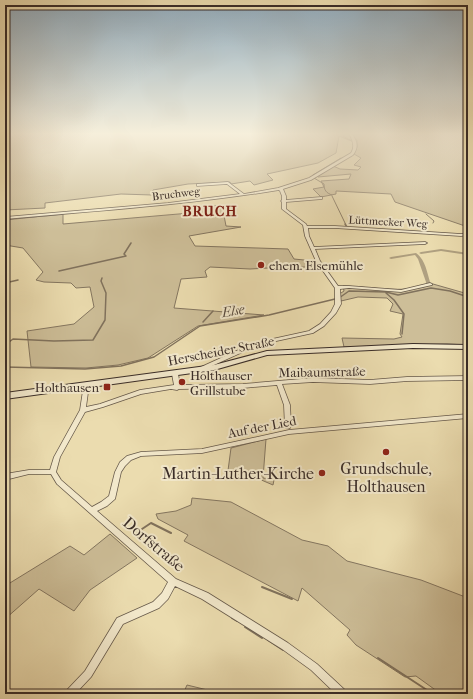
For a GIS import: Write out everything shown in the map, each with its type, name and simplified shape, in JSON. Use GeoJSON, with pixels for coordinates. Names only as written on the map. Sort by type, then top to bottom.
{"type":"FeatureCollection","features":[{"type":"Feature","properties":{"kind":"main road","name":"Herscheider Straße"},"geometry":{"type":"LineString","coordinates":[[5,396],[175,374],[219,366],[258,355],[276,352],[413,346],[468,347]]}},
{"type":"Feature","properties":{"kind":"street","name":"Bruchweg"},"geometry":{"type":"LineString","coordinates":[[5,218],[168,204],[243,195],[280,189],[310,179],[331,167]]}},
{"type":"Feature","properties":{"kind":"street"},"geometry":{"type":"LineString","coordinates":[[198,185],[228,184],[243,195]]}},
{"type":"Feature","properties":{"kind":"street"},"geometry":{"type":"LineString","coordinates":[[201,369],[255,345],[311,332],[328,319],[336,307],[337,288],[318,261],[312,248],[307,229],[303,222],[285,210],[283,206],[284,196],[282,190],[280,189]]}},
{"type":"Feature","properties":{"kind":"street"},"geometry":{"type":"LineString","coordinates":[[283,201],[321,198]]}},
{"type":"Feature","properties":{"kind":"street","name":"Lüttmecker Weg"},"geometry":{"type":"LineString","coordinates":[[307,229],[335,227],[461,235],[468,234]]}},
{"type":"Feature","properties":{"kind":"street"},"geometry":{"type":"LineString","coordinates":[[312,248],[425,243]]}},
{"type":"Feature","properties":{"kind":"street"},"geometry":{"type":"LineString","coordinates":[[337,288],[349,287],[402,291],[430,284]]}},
{"type":"Feature","properties":{"kind":"street"},"geometry":{"type":"LineString","coordinates":[[175,374],[177,388]]}},
{"type":"Feature","properties":{"kind":"street","name":"Maibaumstraße"},"geometry":{"type":"LineString","coordinates":[[83,410],[101,406],[143,391],[177,388],[236,387],[313,380],[370,382],[407,379],[468,378]]}},
{"type":"Feature","properties":{"kind":"street"},"geometry":{"type":"LineString","coordinates":[[279,383],[287,405],[288,426]]}},
{"type":"Feature","properties":{"kind":"street"},"geometry":{"type":"LineString","coordinates":[[5,477],[29,472],[53,472],[57,457],[83,410],[86,385]]}},
{"type":"Feature","properties":{"kind":"street","name":"Auf der Lied"},"geometry":{"type":"LineString","coordinates":[[92,510],[104,504],[112,497],[118,472],[122,464],[129,458],[141,454],[202,451],[289,432],[468,416]]}},
{"type":"Feature","properties":{"kind":"street","name":"Dorfstraße"},"geometry":{"type":"LineString","coordinates":[[53,472],[59,482],[174,581],[205,596],[285,646],[314,667],[343,694]]}},
{"type":"Feature","properties":{"kind":"street"},"geometry":{"type":"LineString","coordinates":[[69,694],[88,674],[120,621],[156,605],[165,596],[174,581]]}},
{"type":"Feature","properties":{"kind":"shaded area"},"geometry":{"type":"Polygon","coordinates":[[[5,167],[301,167],[267,174],[273,180],[254,185],[250,181],[231,184],[230,182],[188,184],[153,190],[152,195],[121,194],[45,203],[45,208],[5,210],[5,167]]]}},
{"type":"Feature","properties":{"kind":"shaded area"},"geometry":{"type":"Polygon","coordinates":[[[332,167],[340,169],[358,170],[361,167],[360,167],[468,167],[468,227],[395,202],[391,194],[336,191],[336,194],[321,197],[313,189],[324,187],[321,181],[349,179],[351,174],[317,176],[332,167]]]}},
{"type":"Feature","properties":{"kind":"shaded area"},"geometry":{"type":"Polygon","coordinates":[[[222,205],[226,226],[241,227],[189,236],[195,246],[288,249],[294,259],[314,261],[318,267],[250,269],[210,267],[205,271],[207,277],[181,279],[174,308],[264,315],[198,326],[148,358],[118,365],[86,368],[31,367],[27,331],[74,324],[94,307],[90,287],[76,288],[71,283],[44,282],[36,280],[43,272],[23,248],[5,245],[5,220],[63,214],[63,224],[190,213],[190,208],[222,205]]]}},
{"type":"Feature","properties":{"kind":"shaded area"},"geometry":{"type":"Polygon","coordinates":[[[433,284],[468,294],[468,345],[447,344],[344,347],[342,338],[394,339],[402,337],[400,334],[403,314],[390,311],[393,304],[387,298],[358,297],[341,301],[338,295],[344,291],[343,286],[412,289],[433,284]]]}},
{"type":"Feature","properties":{"kind":"shaded area"},"geometry":{"type":"Polygon","coordinates":[[[266,439],[263,478],[274,480],[273,485],[252,476],[241,474],[235,478],[227,478],[231,448],[266,439]]]}},
{"type":"Feature","properties":{"kind":"shaded area"},"geometry":{"type":"Polygon","coordinates":[[[192,498],[231,502],[302,540],[328,546],[347,561],[421,580],[468,598],[468,694],[441,694],[416,676],[405,677],[356,645],[347,635],[350,630],[302,588],[298,601],[184,541],[188,535],[158,519],[156,514],[176,511],[191,505],[192,498]]]}},
{"type":"Feature","properties":{"kind":"shaded area"},"geometry":{"type":"Polygon","coordinates":[[[110,534],[137,558],[90,590],[74,611],[39,589],[5,619],[5,586],[70,546],[84,555],[110,534]]]}},
{"type":"Feature","properties":{"kind":"shaded area"},"geometry":{"type":"Polygon","coordinates":[[[187,685],[224,694],[183,694],[187,685]]]}},
{"type":"Feature","properties":{"kind":"waterway"},"geometry":{"type":"LineString","coordinates":[[313,175],[327,167]]}},
{"type":"Feature","properties":{"kind":"waterway"},"geometry":{"type":"LineString","coordinates":[[314,178],[324,184],[326,191],[332,195]]}},
{"type":"Feature","properties":{"kind":"waterway"},"geometry":{"type":"LineString","coordinates":[[332,196],[346,225]]}},
{"type":"Feature","properties":{"kind":"waterway"},"geometry":{"type":"LineString","coordinates":[[426,214],[434,221],[433,223]]}},
{"type":"Feature","properties":{"kind":"waterway"},"geometry":{"type":"LineString","coordinates":[[59,271],[126,256],[124,254],[131,243]]}},
{"type":"Feature","properties":{"kind":"waterway"},"geometry":{"type":"LineString","coordinates":[[421,253],[441,250],[468,254]]}},
{"type":"Feature","properties":{"kind":"waterway"},"geometry":{"type":"LineString","coordinates":[[391,258],[416,254],[420,259],[428,282]]}},
{"type":"Feature","properties":{"kind":"waterway"},"geometry":{"type":"LineString","coordinates":[[5,345],[13,339],[54,341],[93,340],[105,320],[106,293],[101,281],[102,278]]}},
{"type":"Feature","properties":{"kind":"waterway"},"geometry":{"type":"LineString","coordinates":[[5,283],[18,280]]}},
{"type":"Feature","properties":{"kind":"waterway","name":"Else"},"geometry":{"type":"LineString","coordinates":[[339,298],[349,291],[386,292],[398,295],[431,288],[450,291],[468,297]]}},
{"type":"Feature","properties":{"kind":"waterway"},"geometry":{"type":"LineString","coordinates":[[386,293],[394,300],[404,314],[402,334]]}},
{"type":"Feature","properties":{"kind":"waterway","name":"Else"},"geometry":{"type":"LineString","coordinates":[[5,367],[85,369],[121,366],[154,357],[200,326],[269,315],[335,299]]}},
{"type":"Feature","properties":{"kind":"waterway"},"geometry":{"type":"LineString","coordinates":[[203,322],[213,311]]}},
{"type":"Feature","properties":{"kind":"waterway"},"geometry":{"type":"LineString","coordinates":[[136,533],[151,523],[171,533]]}},
{"type":"Feature","properties":{"kind":"waterway"},"geometry":{"type":"LineString","coordinates":[[262,587],[292,599]]}},
{"type":"Feature","properties":{"kind":"waterway"},"geometry":{"type":"LineString","coordinates":[[232,618],[237,621]]}},
{"type":"Feature","properties":{"kind":"waterway"},"geometry":{"type":"LineString","coordinates":[[245,627],[262,638]]}},
{"type":"Feature","properties":{"kind":"waterway"},"geometry":{"type":"LineString","coordinates":[[268,640],[283,650]]}},
{"type":"Feature","properties":{"kind":"waterway"},"geometry":{"type":"LineString","coordinates":[[378,658],[433,694]]}},
{"type":"Feature","properties":{"kind":"place","name":"ehem. Elsemühle"},"geometry":{"type":"Point","coordinates":[261,265]}},
{"type":"Feature","properties":{"kind":"place","name":"Holthauser Grillstube"},"geometry":{"type":"Point","coordinates":[182,382]}},
{"type":"Feature","properties":{"kind":"place","name":"Holthausen"},"geometry":{"type":"Point","coordinates":[107,387]}},
{"type":"Feature","properties":{"kind":"place","name":"Grundschule, Holthausen"},"geometry":{"type":"Point","coordinates":[386,452]}},
{"type":"Feature","properties":{"kind":"place","name":"Martin-Luther-Kirche"},"geometry":{"type":"Point","coordinates":[322,473]}},
{"type":"Feature","properties":{"kind":"district","name":"BRUCH"},"geometry":{"type":"Point","coordinates":[210,211]}}]}
